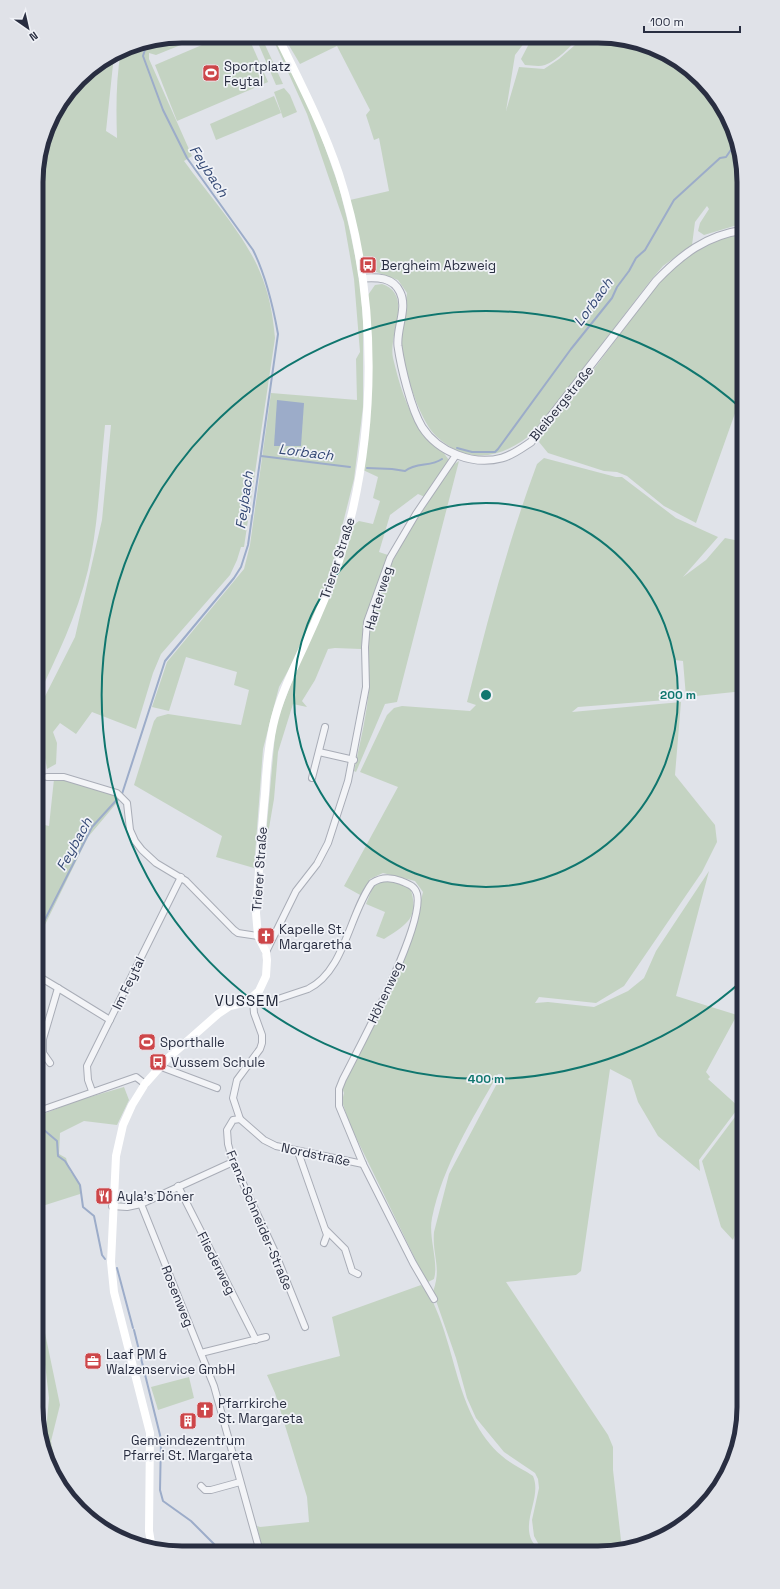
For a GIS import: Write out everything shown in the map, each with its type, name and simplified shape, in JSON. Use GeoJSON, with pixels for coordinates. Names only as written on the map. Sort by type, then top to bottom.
{"type":"FeatureCollection","features":[{"type":"Feature","properties":{"kind":"main road","name":"Trierer Straße"},"geometry":{"type":"LineString","coordinates":[[253,1001],[266,976],[266,952],[258,936],[256,913],[267,762],[273,726],[287,681],[324,602],[338,562],[358,482],[369,387],[368,331],[363,278],[354,228],[339,175],[322,129],[281,43]]}},
{"type":"Feature","properties":{"kind":"main road"},"geometry":{"type":"LineString","coordinates":[[151,1542],[149,1531],[150,1433],[114,1292],[111,1262],[112,1206],[116,1156],[123,1125],[132,1105],[145,1084],[161,1065],[218,1014],[230,1006],[253,1001]]}},
{"type":"Feature","properties":{"kind":"street","name":"Bleibergstraße"},"geometry":{"type":"LineString","coordinates":[[363,278],[382,278],[391,282],[400,291],[403,304],[398,345],[413,405],[422,426],[430,437],[456,455],[474,460],[488,460],[502,458],[518,452],[531,442],[660,276],[675,261],[701,244],[725,232],[737,231]]}},
{"type":"Feature","properties":{"kind":"street","name":"Harterweg"},"geometry":{"type":"LineString","coordinates":[[266,952],[296,891],[317,864],[328,843],[348,781],[354,760],[367,681],[365,653],[368,622],[390,558],[416,514],[456,455]]}},
{"type":"Feature","properties":{"kind":"street"},"geometry":{"type":"LineString","coordinates":[[312,778],[324,727]]}},
{"type":"Feature","properties":{"kind":"street"},"geometry":{"type":"LineString","coordinates":[[319,752],[354,760]]}},
{"type":"Feature","properties":{"kind":"street"},"geometry":{"type":"LineString","coordinates":[[46,777],[64,777],[117,793],[127,803],[130,830],[135,842],[156,863],[181,877],[234,930],[238,933],[258,936]]}},
{"type":"Feature","properties":{"kind":"street","name":"Im Feytal"},"geometry":{"type":"LineString","coordinates":[[92,1091],[88,1080],[87,1066],[181,877]]}},
{"type":"Feature","properties":{"kind":"street","name":"Höhenweg"},"geometry":{"type":"LineString","coordinates":[[253,1001],[263,1004],[308,989],[315,986],[330,972],[372,883],[381,878],[398,880],[411,885],[417,892],[418,902],[415,917],[399,963],[339,1089],[339,1106],[363,1164],[411,1260],[434,1299]]}},
{"type":"Feature","properties":{"kind":"street"},"geometry":{"type":"LineString","coordinates":[[43,979],[110,1020]]}},
{"type":"Feature","properties":{"kind":"street"},"geometry":{"type":"LineString","coordinates":[[50,1063],[43,1053],[43,1039],[58,988]]}},
{"type":"Feature","properties":{"kind":"street"},"geometry":{"type":"LineString","coordinates":[[240,1119],[233,1098],[237,1080],[260,1049],[262,1043],[260,1030],[254,1013],[253,1001]]}},
{"type":"Feature","properties":{"kind":"street"},"geometry":{"type":"LineString","coordinates":[[161,1065],[166,1069],[218,1088]]}},
{"type":"Feature","properties":{"kind":"street"},"geometry":{"type":"LineString","coordinates":[[43,1109],[92,1091],[136,1077],[145,1084]]}},
{"type":"Feature","properties":{"kind":"street","name":"Nordstraße"},"geometry":{"type":"LineString","coordinates":[[240,1119],[264,1140],[276,1146],[298,1152],[363,1164]]}},
{"type":"Feature","properties":{"kind":"street","name":"Franz-Schneider-Straße"},"geometry":{"type":"LineString","coordinates":[[240,1119],[233,1120],[227,1130],[228,1144],[233,1162],[274,1250],[305,1327]]}},
{"type":"Feature","properties":{"kind":"street"},"geometry":{"type":"LineString","coordinates":[[298,1152],[327,1235],[324,1243]]}},
{"type":"Feature","properties":{"kind":"street"},"geometry":{"type":"LineString","coordinates":[[112,1206],[141,1204],[233,1162]]}},
{"type":"Feature","properties":{"kind":"street","name":"Fliederweg"},"geometry":{"type":"LineString","coordinates":[[178,1186],[256,1340]]}},
{"type":"Feature","properties":{"kind":"street","name":"Rosenweg"},"geometry":{"type":"LineString","coordinates":[[141,1204],[214,1386],[258,1546]]}},
{"type":"Feature","properties":{"kind":"street"},"geometry":{"type":"LineString","coordinates":[[325,1230],[344,1249],[352,1271],[358,1274]]}},
{"type":"Feature","properties":{"kind":"street"},"geometry":{"type":"LineString","coordinates":[[201,1353],[266,1337]]}},
{"type":"Feature","properties":{"kind":"street"},"geometry":{"type":"LineString","coordinates":[[202,1486],[205,1490],[211,1490],[240,1482]]}},
{"type":"Feature","properties":{"kind":"green space"},"geometry":{"type":"Polygon","coordinates":[[[173,43],[186,43],[156,55],[149,53],[149,59],[192,156],[184,161],[236,229],[260,272],[272,313],[275,338],[244,547],[241,547],[230,575],[161,654],[153,673],[136,729],[92,712],[76,734],[60,723],[53,732],[57,743],[56,764],[47,769],[43,746],[43,700],[75,637],[102,520],[111,425],[105,425],[95,534],[88,570],[78,604],[43,686],[43,173],[50,137],[66,105],[77,90],[97,72],[113,61],[106,131],[117,138],[116,116],[120,58],[137,50],[173,43]]]}},
{"type":"Feature","properties":{"kind":"green space","name":"Sportplatz Feytal"},"geometry":{"type":"Polygon","coordinates":[[[207,43],[251,43],[268,82],[177,121],[155,65],[207,43]]]}},
{"type":"Feature","properties":{"kind":"green space"},"geometry":{"type":"Polygon","coordinates":[[[258,43],[264,43],[283,84],[276,85],[258,43]]]}},
{"type":"Feature","properties":{"kind":"green space"},"geometry":{"type":"Polygon","coordinates":[[[275,43],[280,43],[311,108],[339,187],[349,227],[360,280],[363,321],[363,407],[354,479],[334,559],[321,601],[294,660],[279,687],[263,749],[254,868],[216,857],[222,836],[134,785],[154,721],[157,717],[168,714],[241,725],[249,690],[234,685],[237,672],[186,657],[169,711],[152,707],[167,662],[244,569],[250,545],[271,393],[357,400],[356,359],[360,352],[354,279],[344,222],[307,114],[275,43]]]}},
{"type":"Feature","properties":{"kind":"green space"},"geometry":{"type":"Polygon","coordinates":[[[288,43],[524,43],[515,55],[506,111],[519,67],[544,69],[559,59],[577,43],[607,43],[643,50],[660,57],[690,77],[703,90],[723,120],[730,137],[737,173],[737,225],[704,235],[698,231],[700,223],[709,209],[707,206],[695,222],[692,245],[663,266],[651,280],[536,430],[524,440],[499,452],[487,455],[474,455],[461,452],[448,446],[429,428],[412,390],[404,362],[401,339],[402,322],[407,293],[398,280],[368,269],[363,261],[350,200],[389,191],[379,138],[374,140],[366,115],[370,110],[337,46],[300,64],[288,43]]]}},
{"type":"Feature","properties":{"kind":"green space"},"geometry":{"type":"Polygon","coordinates":[[[529,43],[574,43],[554,60],[545,65],[525,65],[521,59],[529,43]]]}},
{"type":"Feature","properties":{"kind":"green space"},"geometry":{"type":"Polygon","coordinates":[[[284,88],[290,95],[297,112],[283,118],[274,92],[284,88]]]}},
{"type":"Feature","properties":{"kind":"green space"},"geometry":{"type":"Polygon","coordinates":[[[274,96],[281,113],[216,140],[210,124],[274,96]]]}},
{"type":"Feature","properties":{"kind":"green space"},"geometry":{"type":"Polygon","coordinates":[[[737,234],[737,408],[696,523],[664,506],[627,476],[617,472],[604,471],[548,453],[539,442],[541,436],[576,393],[659,282],[679,263],[694,253],[718,240],[737,234]]]}},
{"type":"Feature","properties":{"kind":"green space"},"geometry":{"type":"Polygon","coordinates":[[[382,284],[391,289],[397,297],[398,316],[392,348],[393,358],[404,395],[411,413],[421,429],[445,454],[449,461],[425,497],[418,494],[390,515],[379,552],[388,555],[365,623],[361,649],[328,649],[315,680],[302,701],[307,707],[293,704],[278,752],[274,799],[264,857],[276,723],[352,526],[359,521],[373,524],[380,501],[373,498],[378,477],[363,470],[372,385],[368,295],[375,285],[382,284]]]}},
{"type":"Feature","properties":{"kind":"green space"},"geometry":{"type":"Polygon","coordinates":[[[544,458],[616,477],[622,477],[676,518],[718,537],[683,577],[706,560],[725,538],[737,541],[737,692],[686,697],[683,661],[675,660],[679,699],[578,707],[572,712],[681,702],[675,775],[715,825],[717,842],[702,872],[624,986],[596,1003],[539,997],[535,1003],[548,1002],[594,1007],[628,991],[644,978],[656,951],[709,871],[676,996],[737,1015],[706,1072],[710,1077],[708,1079],[737,1105],[737,1110],[699,1160],[700,1171],[658,1136],[638,1102],[631,1080],[610,1069],[581,1271],[576,1275],[506,1282],[608,1435],[613,1447],[613,1470],[621,1544],[607,1546],[539,1545],[534,1536],[532,1520],[539,1488],[538,1479],[535,1473],[504,1452],[476,1418],[467,1398],[456,1358],[433,1292],[437,1275],[434,1232],[449,1174],[502,1074],[498,1074],[459,1143],[443,1180],[431,1225],[435,1265],[434,1279],[428,1282],[426,1281],[349,1123],[342,1101],[344,1093],[342,1088],[410,944],[423,892],[415,881],[383,873],[370,879],[362,896],[344,886],[398,787],[360,772],[387,715],[394,708],[402,706],[470,711],[476,705],[467,702],[507,552],[537,464],[544,458]]]}},
{"type":"Feature","properties":{"kind":"green space"},"geometry":{"type":"Polygon","coordinates":[[[459,461],[397,702],[385,704],[356,772],[354,771],[368,698],[369,631],[376,601],[394,559],[415,521],[453,465],[459,461]]]}},
{"type":"Feature","properties":{"kind":"green space"},"geometry":{"type":"Polygon","coordinates":[[[54,779],[80,783],[98,788],[120,799],[88,837],[43,929],[43,825],[49,826],[54,779]]]}},
{"type":"Feature","properties":{"kind":"green space"},"geometry":{"type":"Polygon","coordinates":[[[384,880],[410,887],[414,906],[410,919],[400,929],[384,939],[376,936],[385,912],[366,904],[374,884],[384,880]]]}},
{"type":"Feature","properties":{"kind":"green space"},"geometry":{"type":"Polygon","coordinates":[[[124,1087],[129,1100],[117,1125],[84,1121],[60,1133],[59,1154],[66,1158],[70,1171],[80,1185],[80,1194],[43,1206],[43,1114],[76,1101],[124,1087]]]}},
{"type":"Feature","properties":{"kind":"green space"},"geometry":{"type":"Polygon","coordinates":[[[737,1114],[737,1230],[733,1240],[721,1227],[702,1161],[737,1114]]]}},
{"type":"Feature","properties":{"kind":"green space"},"geometry":{"type":"Polygon","coordinates":[[[421,1285],[425,1290],[426,1289],[436,1310],[465,1399],[474,1419],[486,1439],[502,1456],[509,1462],[533,1476],[535,1496],[529,1526],[530,1536],[536,1546],[262,1546],[257,1526],[260,1527],[309,1522],[307,1497],[275,1393],[267,1375],[340,1356],[332,1317],[421,1285]]]}},
{"type":"Feature","properties":{"kind":"green space"},"geometry":{"type":"Polygon","coordinates":[[[43,1310],[45,1333],[60,1405],[51,1441],[56,1466],[50,1452],[46,1433],[49,1398],[43,1347],[43,1310]]]}},
{"type":"Feature","properties":{"kind":"green space"},"geometry":{"type":"Polygon","coordinates":[[[189,1377],[194,1398],[158,1410],[151,1387],[189,1377]]]}},
{"type":"Feature","properties":{"kind":"water"},"geometry":{"type":"Polygon","coordinates":[[[277,400],[304,403],[301,446],[274,446],[277,400]]]}},
{"type":"Feature","properties":{"kind":"waterway","name":"Feybach"},"geometry":{"type":"LineString","coordinates":[[43,923],[92,827],[122,794],[165,661],[234,578],[241,567],[248,545],[278,334],[274,313],[262,270],[253,250],[187,158],[163,110],[143,56],[145,48]]}},
{"type":"Feature","properties":{"kind":"waterway","name":"Lorbach"},"geometry":{"type":"LineString","coordinates":[[457,448],[472,452],[495,452],[498,449],[571,349],[612,298],[617,287],[629,271],[636,258],[645,250],[674,200],[720,158],[726,157],[732,148]]}},
{"type":"Feature","properties":{"kind":"waterway","name":"Lorbach"},"geometry":{"type":"LineString","coordinates":[[261,456],[350,467]]}},
{"type":"Feature","properties":{"kind":"waterway","name":"Lorbach"},"geometry":{"type":"LineString","coordinates":[[367,468],[405,471],[414,466],[433,463],[442,459]]}},
{"type":"Feature","properties":{"kind":"waterway","name":"Feybach"},"geometry":{"type":"LineString","coordinates":[[43,1130],[57,1141],[58,1156],[65,1161],[80,1185],[83,1207],[94,1216],[102,1255],[105,1259]]}},
{"type":"Feature","properties":{"kind":"waterway","name":"Feybach"},"geometry":{"type":"LineString","coordinates":[[117,1268],[133,1328]]}},
{"type":"Feature","properties":{"kind":"waterway","name":"Feybach"},"geometry":{"type":"LineString","coordinates":[[134,1330],[161,1439],[160,1490],[163,1501],[191,1521],[216,1546]]}},
{"type":"Feature","properties":{"kind":"place","name":"Sportplatz Feytal"},"geometry":{"type":"Point","coordinates":[211,73]}},
{"type":"Feature","properties":{"kind":"place","name":"Bergheim Abzweig"},"geometry":{"type":"Point","coordinates":[368,265]}},
{"type":"Feature","properties":{"kind":"place","name":"Kapelle St. Margaretha"},"geometry":{"type":"Point","coordinates":[266,936]}},
{"type":"Feature","properties":{"kind":"place","name":"Sporthalle"},"geometry":{"type":"Point","coordinates":[147,1042]}},
{"type":"Feature","properties":{"kind":"place","name":"Vussem Schule"},"geometry":{"type":"Point","coordinates":[158,1062]}},
{"type":"Feature","properties":{"kind":"place","name":"Ayla's Döner"},"geometry":{"type":"Point","coordinates":[104,1196]}},
{"type":"Feature","properties":{"kind":"place","name":"Laaf PM & Walzenservice GmbH"},"geometry":{"type":"Point","coordinates":[93,1361]}},
{"type":"Feature","properties":{"kind":"place","name":"Pfarrkirche St. Margareta"},"geometry":{"type":"Point","coordinates":[205,1410]}},
{"type":"Feature","properties":{"kind":"place","name":"Gemeindezentrum Pfarrei St. Margareta"},"geometry":{"type":"Point","coordinates":[188,1421]}},
{"type":"Feature","properties":{"kind":"district","name":"VUSSEM"},"geometry":{"type":"Point","coordinates":[247,1001]}}]}
